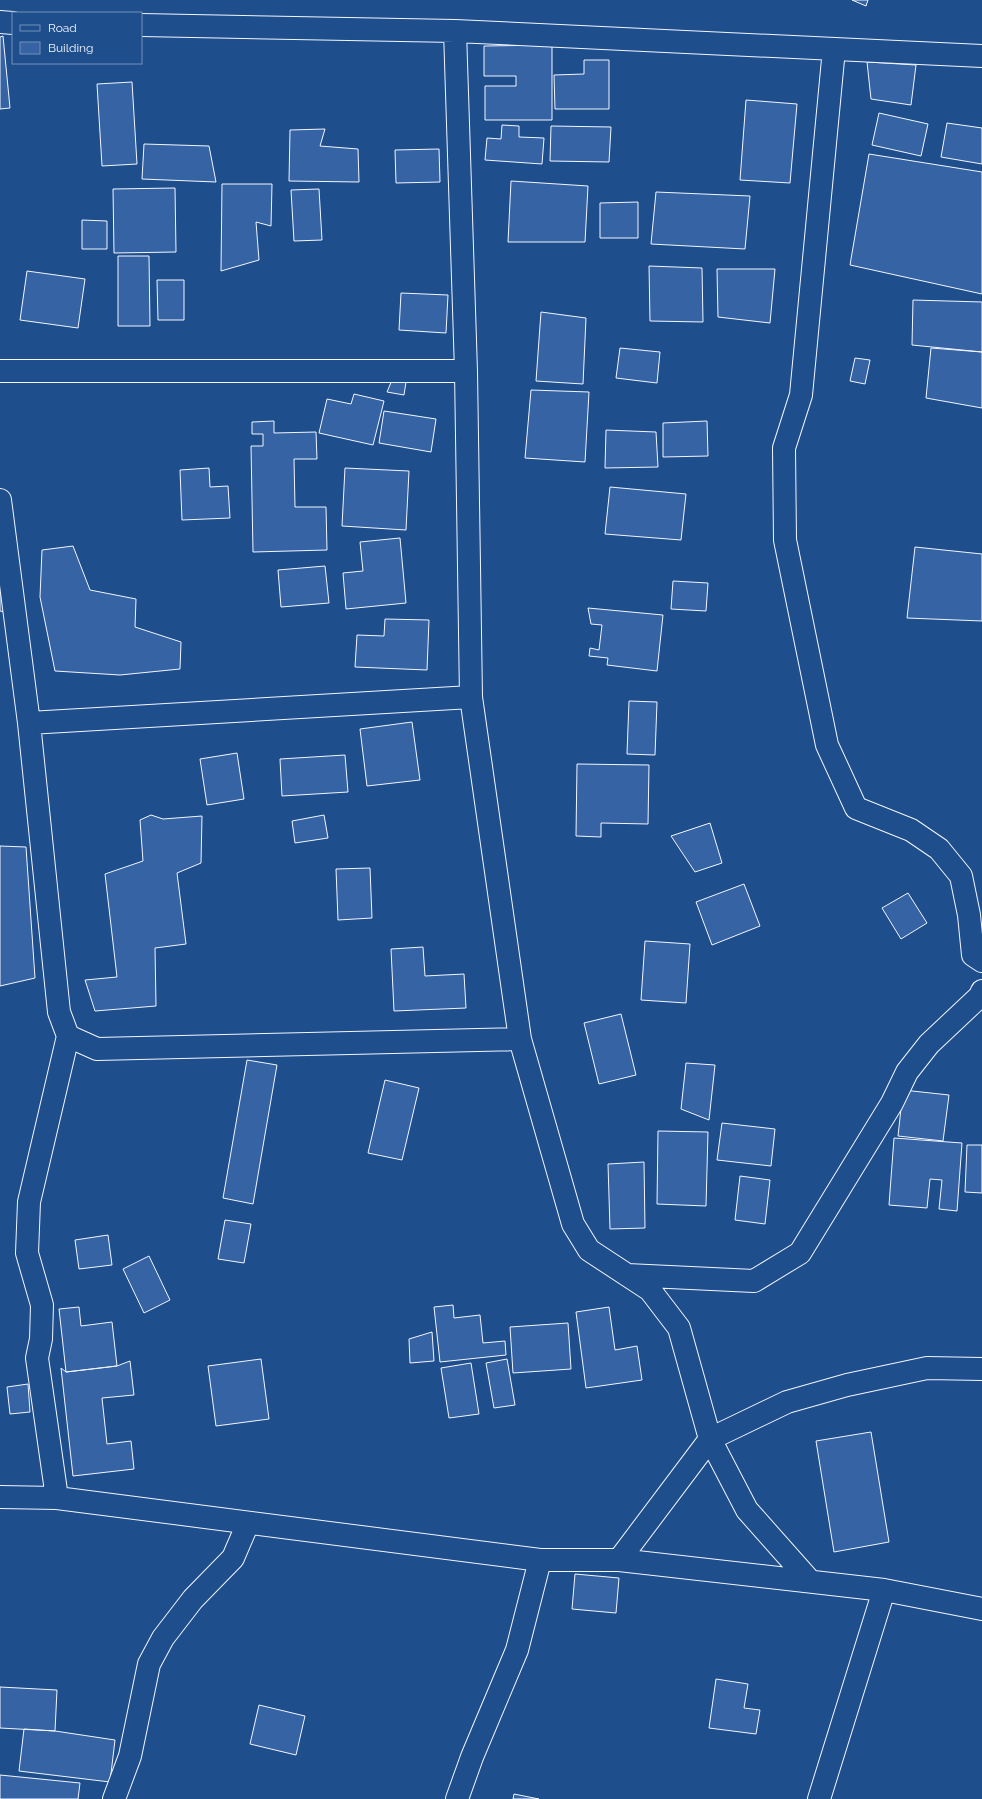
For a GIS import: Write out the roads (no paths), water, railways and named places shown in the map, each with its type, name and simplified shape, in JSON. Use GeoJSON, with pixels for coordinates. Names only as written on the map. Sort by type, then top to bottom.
{"type":"FeatureCollection","features":[{"type":"Feature","properties":{"kind":"street"},"geometry":{"type":"LineString","coordinates":[[0,22],[12,23]]}},
{"type":"Feature","properties":{"kind":"street"},"geometry":{"type":"LineString","coordinates":[[142,25],[455,31],[982,56]]}},
{"type":"Feature","properties":{"kind":"street"},"geometry":{"type":"LineString","coordinates":[[455,31],[466,370],[471,697],[520,1039],[572,1224],[589,1250],[624,1275],[650,1290],[679,1328],[710,1439],[747,1510],[810,1581]]}},
{"type":"Feature","properties":{"kind":"street"},"geometry":{"type":"LineString","coordinates":[[834,49],[801,395],[784,448],[785,540],[828,745],[856,808],[911,830],[939,849],[961,876],[969,915],[973,955],[982,961]]}},
{"type":"Feature","properties":{"kind":"street"},"geometry":{"type":"LineString","coordinates":[[0,371],[466,370]]}},
{"type":"Feature","properties":{"kind":"street"},"geometry":{"type":"LineString","coordinates":[[0,500],[29,723],[59,1012],[68,1036],[29,1202],[27,1252],[42,1305],[41,1339],[37,1358],[57,1498]]}},
{"type":"Feature","properties":{"kind":"street"},"geometry":{"type":"LineString","coordinates":[[29,723],[471,697]]}},
{"type":"Feature","properties":{"kind":"street"},"geometry":{"type":"LineString","coordinates":[[624,1275],[754,1281],[800,1253],[892,1103],[907,1072],[929,1044],[980,996],[982,991]]}},
{"type":"Feature","properties":{"kind":"street"},"geometry":{"type":"LineString","coordinates":[[68,1036],[97,1048],[520,1039]]}},
{"type":"Feature","properties":{"kind":"street"},"geometry":{"type":"LineString","coordinates":[[619,1560],[710,1439],[787,1402],[847,1385],[928,1368],[982,1369]]}},
{"type":"Feature","properties":{"kind":"street"},"geometry":{"type":"LineString","coordinates":[[0,1497],[57,1498],[540,1560],[619,1560],[810,1581],[884,1590],[982,1608]]}},
{"type":"Feature","properties":{"kind":"street"},"geometry":{"type":"LineString","coordinates":[[114,1799],[130,1756],[149,1664],[163,1638],[193,1599],[233,1558],[248,1523]]}},
{"type":"Feature","properties":{"kind":"street"},"geometry":{"type":"LineString","coordinates":[[457,1799],[472,1757],[517,1650],[540,1560]]}},
{"type":"Feature","properties":{"kind":"street"},"geometry":{"type":"LineString","coordinates":[[819,1799],[884,1590]]}}]}
